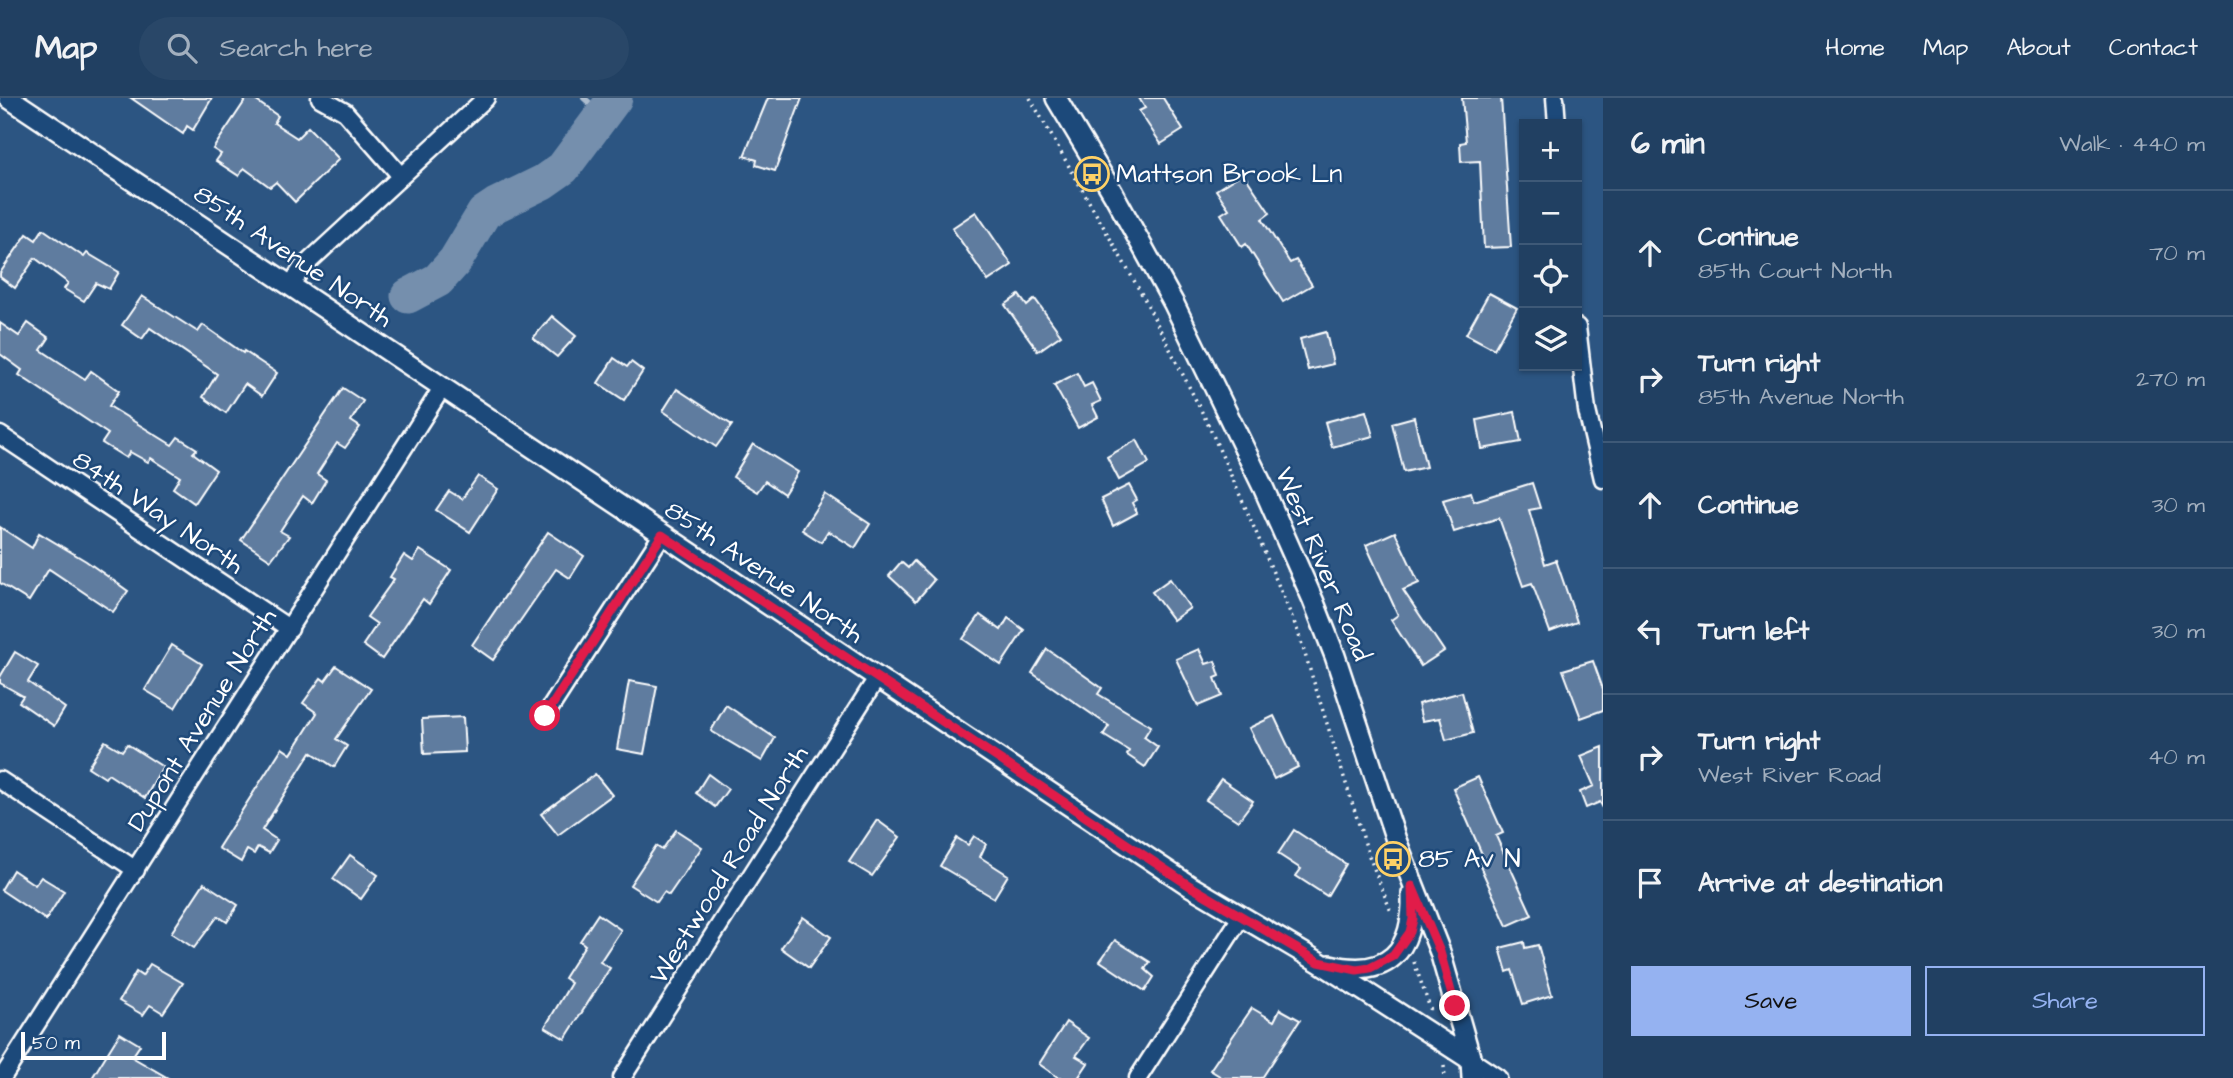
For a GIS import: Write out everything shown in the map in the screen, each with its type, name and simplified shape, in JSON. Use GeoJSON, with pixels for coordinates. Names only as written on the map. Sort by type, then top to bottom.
{"type":"FeatureCollection","features":[{"type":"Feature","properties":{"kind":"street","name":"85th Avenue North"},"geometry":{"type":"LineString","coordinates":[[9,98],[1190,886],[1319,962],[1471,1069],[1498,1078]]}},
{"type":"Feature","properties":{"kind":"street"},"geometry":{"type":"LineString","coordinates":[[320,98],[345,112],[401,176]]}},
{"type":"Feature","properties":{"kind":"street"},"geometry":{"type":"LineString","coordinates":[[291,285],[302,268],[486,98]]}},
{"type":"Feature","properties":{"kind":"street","name":"West River Road"},"geometry":{"type":"LineString","coordinates":[[1056,98],[1113,193],[1174,304],[1263,487],[1335,656],[1412,886],[1440,952],[1471,1069]]}},
{"type":"Feature","properties":{"kind":"street"},"geometry":{"type":"LineString","coordinates":[[1555,98],[1557,119]]}},
{"type":"Feature","properties":{"kind":"street"},"geometry":{"type":"LineString","coordinates":[[1582,369],[1587,411],[1603,479]]}},
{"type":"Feature","properties":{"kind":"street","name":"Dupont Avenue North"},"geometry":{"type":"LineString","coordinates":[[2,1078],[442,388]]}},
{"type":"Feature","properties":{"kind":"street","name":"84th Way North"},"geometry":{"type":"LineString","coordinates":[[0,435],[290,629]]}},
{"type":"Feature","properties":{"kind":"street"},"geometry":{"type":"LineString","coordinates":[[545,716],[662,535]]}},
{"type":"Feature","properties":{"kind":"street","name":"Westwood Road North"},"geometry":{"type":"LineString","coordinates":[[622,1078],[877,678]]}},
{"type":"Feature","properties":{"kind":"street"},"geometry":{"type":"LineString","coordinates":[[0,780],[136,870]]}},
{"type":"Feature","properties":{"kind":"street"},"geometry":{"type":"LineString","coordinates":[[1319,962],[1357,970],[1370,968],[1393,956],[1410,932],[1413,919],[1412,886]]}},
{"type":"Feature","properties":{"kind":"street"},"geometry":{"type":"LineString","coordinates":[[1138,1078],[1241,917]]}},
{"type":"Feature","properties":{"kind":"path"},"geometry":{"type":"LineString","coordinates":[[1030,98],[1144,298],[1207,422],[1247,511],[1297,629],[1369,856],[1394,918]]}},
{"type":"Feature","properties":{"kind":"path"},"geometry":{"type":"LineString","coordinates":[[1411,953],[1433,1018]]}},
{"type":"Feature","properties":{"kind":"building"},"geometry":{"type":"Polygon","coordinates":[[[131,98],[212,98],[193,130],[187,126],[183,134],[131,98]]]}},
{"type":"Feature","properties":{"kind":"building"},"geometry":{"type":"Polygon","coordinates":[[[247,98],[252,98],[278,116],[274,123],[297,138],[308,127],[339,159],[295,202],[276,182],[270,187],[244,168],[239,176],[216,161],[221,154],[213,149],[247,98]]]}},
{"type":"Feature","properties":{"kind":"building"},"geometry":{"type":"Polygon","coordinates":[[[768,98],[802,98],[775,171],[756,165],[757,160],[744,156],[768,98]]]}},
{"type":"Feature","properties":{"kind":"building"},"geometry":{"type":"Polygon","coordinates":[[[1139,98],[1163,98],[1183,130],[1161,144],[1139,111],[1145,108],[1139,98]]]}},
{"type":"Feature","properties":{"kind":"building"},"geometry":{"type":"Polygon","coordinates":[[[1462,98],[1501,98],[1511,247],[1484,248],[1480,161],[1461,162],[1460,143],[1466,142],[1462,98]]]}},
{"type":"Feature","properties":{"kind":"building"},"geometry":{"type":"Polygon","coordinates":[[[1243,173],[1270,213],[1262,219],[1290,263],[1296,260],[1312,285],[1283,302],[1246,244],[1242,247],[1221,214],[1229,209],[1216,190],[1243,173]]]}},
{"type":"Feature","properties":{"kind":"building"},"geometry":{"type":"Polygon","coordinates":[[[976,212],[1012,265],[988,281],[952,228],[976,212]]]}},
{"type":"Feature","properties":{"kind":"building"},"geometry":{"type":"Polygon","coordinates":[[[43,229],[84,257],[87,253],[119,272],[109,289],[96,283],[84,301],[64,289],[68,283],[35,258],[15,288],[0,277],[0,273],[27,234],[36,240],[43,229]]]}},
{"type":"Feature","properties":{"kind":"building"},"geometry":{"type":"Polygon","coordinates":[[[1489,293],[1517,308],[1494,349],[1466,334],[1489,293]]]}},
{"type":"Feature","properties":{"kind":"building"},"geometry":{"type":"Polygon","coordinates":[[[1019,295],[1027,306],[1035,299],[1061,335],[1038,351],[1005,305],[1019,295]]]}},
{"type":"Feature","properties":{"kind":"building"},"geometry":{"type":"Polygon","coordinates":[[[142,296],[198,332],[203,325],[277,373],[262,396],[245,384],[226,413],[203,397],[217,374],[150,328],[142,339],[122,325],[142,296]]]}},
{"type":"Feature","properties":{"kind":"building"},"geometry":{"type":"Polygon","coordinates":[[[552,316],[576,336],[557,357],[533,338],[552,316]]]}},
{"type":"Feature","properties":{"kind":"building"},"geometry":{"type":"Polygon","coordinates":[[[0,323],[19,336],[28,323],[49,338],[41,350],[85,379],[91,371],[119,391],[109,406],[172,445],[178,437],[197,449],[193,453],[216,470],[194,503],[173,488],[180,477],[151,458],[148,462],[130,452],[126,458],[102,443],[108,434],[19,375],[22,370],[0,354],[0,323]]]}},
{"type":"Feature","properties":{"kind":"building"},"geometry":{"type":"Polygon","coordinates":[[[1326,332],[1333,364],[1308,370],[1300,339],[1326,332]]]}},
{"type":"Feature","properties":{"kind":"building"},"geometry":{"type":"Polygon","coordinates":[[[614,358],[627,367],[631,362],[643,371],[624,400],[598,383],[614,358]]]}},
{"type":"Feature","properties":{"kind":"building"},"geometry":{"type":"Polygon","coordinates":[[[1077,373],[1084,387],[1092,383],[1101,401],[1092,405],[1098,417],[1078,428],[1054,385],[1077,373]]]}},
{"type":"Feature","properties":{"kind":"building"},"geometry":{"type":"Polygon","coordinates":[[[343,388],[363,401],[351,421],[360,427],[345,448],[337,443],[317,474],[326,480],[312,503],[303,496],[280,531],[289,536],[271,560],[241,540],[343,388]]]}},
{"type":"Feature","properties":{"kind":"building"},"geometry":{"type":"Polygon","coordinates":[[[677,389],[732,425],[716,447],[663,411],[677,389]]]}},
{"type":"Feature","properties":{"kind":"building"},"geometry":{"type":"Polygon","coordinates":[[[1366,411],[1373,436],[1332,447],[1325,422],[1366,411]]]}},
{"type":"Feature","properties":{"kind":"building"},"geometry":{"type":"Polygon","coordinates":[[[1515,412],[1521,442],[1482,449],[1477,420],[1515,412]]]}},
{"type":"Feature","properties":{"kind":"building"},"geometry":{"type":"Polygon","coordinates":[[[1414,417],[1426,467],[1404,472],[1392,423],[1414,417]]]}},
{"type":"Feature","properties":{"kind":"building"},"geometry":{"type":"Polygon","coordinates":[[[1137,440],[1149,463],[1119,480],[1107,457],[1137,440]]]}},
{"type":"Feature","properties":{"kind":"building"},"geometry":{"type":"Polygon","coordinates":[[[753,444],[798,472],[784,494],[765,481],[757,492],[733,477],[753,444]]]}},
{"type":"Feature","properties":{"kind":"building"},"geometry":{"type":"Polygon","coordinates":[[[478,476],[498,489],[470,532],[436,510],[449,491],[462,499],[478,476]]]}},
{"type":"Feature","properties":{"kind":"building"},"geometry":{"type":"Polygon","coordinates":[[[1532,483],[1540,508],[1529,510],[1545,564],[1556,560],[1577,622],[1550,632],[1532,583],[1523,586],[1499,518],[1454,532],[1443,500],[1471,492],[1474,501],[1532,483]]]}},
{"type":"Feature","properties":{"kind":"building"},"geometry":{"type":"Polygon","coordinates":[[[1129,485],[1137,500],[1132,503],[1137,513],[1113,526],[1101,499],[1129,485]]]}},
{"type":"Feature","properties":{"kind":"building"},"geometry":{"type":"Polygon","coordinates":[[[825,494],[870,524],[855,548],[828,531],[821,542],[802,530],[825,494]]]}},
{"type":"Feature","properties":{"kind":"building"},"geometry":{"type":"Polygon","coordinates":[[[0,527],[32,548],[39,533],[86,561],[128,591],[113,612],[49,569],[29,601],[0,583],[0,527]]]}},
{"type":"Feature","properties":{"kind":"building"},"geometry":{"type":"Polygon","coordinates":[[[548,532],[584,556],[570,578],[556,569],[493,660],[472,645],[548,532]]]}},
{"type":"Feature","properties":{"kind":"building"},"geometry":{"type":"Polygon","coordinates":[[[1395,532],[1419,583],[1403,590],[1444,651],[1421,666],[1391,620],[1398,615],[1366,545],[1395,532]]]}},
{"type":"Feature","properties":{"kind":"building"},"geometry":{"type":"Polygon","coordinates":[[[420,550],[451,570],[429,604],[423,599],[382,659],[363,645],[377,624],[367,617],[394,579],[390,577],[404,555],[413,561],[420,550]]]}},
{"type":"Feature","properties":{"kind":"building"},"geometry":{"type":"Polygon","coordinates":[[[914,561],[934,580],[916,601],[889,576],[901,562],[908,568],[914,561]]]}},
{"type":"Feature","properties":{"kind":"building"},"geometry":{"type":"Polygon","coordinates":[[[1170,579],[1190,608],[1173,620],[1152,592],[1170,579]]]}},
{"type":"Feature","properties":{"kind":"building"},"geometry":{"type":"Polygon","coordinates":[[[980,615],[1001,630],[1008,618],[1024,630],[1001,665],[963,639],[980,615]]]}},
{"type":"Feature","properties":{"kind":"building"},"geometry":{"type":"Polygon","coordinates":[[[172,645],[202,664],[175,708],[145,690],[172,645]]]}},
{"type":"Feature","properties":{"kind":"building"},"geometry":{"type":"Polygon","coordinates":[[[1047,649],[1102,688],[1098,694],[1151,726],[1144,737],[1158,747],[1145,767],[1127,755],[1129,751],[1103,735],[1109,726],[1032,673],[1047,649]]]}},
{"type":"Feature","properties":{"kind":"building"},"geometry":{"type":"Polygon","coordinates":[[[1199,649],[1206,664],[1215,661],[1220,676],[1215,678],[1222,696],[1198,706],[1176,659],[1199,649]]]}},
{"type":"Feature","properties":{"kind":"building"},"geometry":{"type":"Polygon","coordinates":[[[15,652],[38,666],[28,682],[65,708],[54,726],[19,702],[23,696],[0,683],[0,677],[15,652]]]}},
{"type":"Feature","properties":{"kind":"building"},"geometry":{"type":"Polygon","coordinates":[[[1593,661],[1603,689],[1603,710],[1581,718],[1563,670],[1593,661]]]}},
{"type":"Feature","properties":{"kind":"building"},"geometry":{"type":"Polygon","coordinates":[[[336,666],[371,689],[336,739],[347,746],[334,767],[311,752],[262,830],[277,840],[269,853],[258,847],[254,854],[247,850],[241,862],[218,848],[282,748],[291,754],[317,713],[303,703],[321,678],[325,681],[336,666]]]}},
{"type":"Feature","properties":{"kind":"building"},"geometry":{"type":"Polygon","coordinates":[[[629,681],[657,686],[644,754],[617,749],[629,681]]]}},
{"type":"Feature","properties":{"kind":"building"},"geometry":{"type":"Polygon","coordinates":[[[1462,692],[1473,733],[1446,740],[1440,718],[1422,721],[1418,704],[1462,692]]]}},
{"type":"Feature","properties":{"kind":"building"},"geometry":{"type":"Polygon","coordinates":[[[726,705],[775,738],[762,761],[711,731],[726,705]]]}},
{"type":"Feature","properties":{"kind":"building"},"geometry":{"type":"Polygon","coordinates":[[[1274,716],[1298,767],[1274,779],[1249,728],[1274,716]]]}},
{"type":"Feature","properties":{"kind":"building"},"geometry":{"type":"Polygon","coordinates":[[[463,717],[465,752],[424,754],[422,719],[463,717]]]}},
{"type":"Feature","properties":{"kind":"building"},"geometry":{"type":"Polygon","coordinates":[[[105,741],[122,751],[127,744],[163,767],[145,798],[108,774],[105,778],[88,767],[105,741]]]}},
{"type":"Feature","properties":{"kind":"building"},"geometry":{"type":"Polygon","coordinates":[[[1603,747],[1603,808],[1600,802],[1586,808],[1580,792],[1594,786],[1581,756],[1603,747]]]}},
{"type":"Feature","properties":{"kind":"building"},"geometry":{"type":"Polygon","coordinates":[[[595,774],[612,795],[558,835],[541,814],[595,774]]]}},
{"type":"Feature","properties":{"kind":"building"},"geometry":{"type":"Polygon","coordinates":[[[708,774],[728,789],[715,807],[696,793],[708,774]]]}},
{"type":"Feature","properties":{"kind":"building"},"geometry":{"type":"Polygon","coordinates":[[[1478,777],[1503,833],[1496,836],[1532,915],[1507,926],[1479,864],[1485,861],[1453,788],[1478,777]]]}},
{"type":"Feature","properties":{"kind":"building"},"geometry":{"type":"Polygon","coordinates":[[[1221,779],[1253,801],[1238,821],[1206,800],[1221,779]]]}},
{"type":"Feature","properties":{"kind":"building"},"geometry":{"type":"Polygon","coordinates":[[[877,820],[900,837],[872,876],[849,862],[877,820]]]}},
{"type":"Feature","properties":{"kind":"building"},"geometry":{"type":"Polygon","coordinates":[[[676,830],[702,847],[669,895],[664,892],[657,902],[630,885],[656,846],[662,850],[676,830]]]}},
{"type":"Feature","properties":{"kind":"building"},"geometry":{"type":"Polygon","coordinates":[[[1294,830],[1346,864],[1327,896],[1296,876],[1301,869],[1278,854],[1294,830]]]}},
{"type":"Feature","properties":{"kind":"building"},"geometry":{"type":"Polygon","coordinates":[[[974,836],[986,844],[980,857],[1008,875],[994,898],[940,866],[957,838],[968,845],[974,836]]]}},
{"type":"Feature","properties":{"kind":"building"},"geometry":{"type":"Polygon","coordinates":[[[350,855],[378,875],[361,899],[333,879],[350,855]]]}},
{"type":"Feature","properties":{"kind":"building"},"geometry":{"type":"Polygon","coordinates":[[[13,870],[35,885],[41,877],[64,891],[46,920],[1,890],[13,870]]]}},
{"type":"Feature","properties":{"kind":"building"},"geometry":{"type":"Polygon","coordinates":[[[204,883],[238,905],[227,922],[218,916],[194,948],[171,933],[204,883]]]}},
{"type":"Feature","properties":{"kind":"building"},"geometry":{"type":"Polygon","coordinates":[[[598,914],[621,930],[600,962],[610,968],[565,1039],[545,1027],[571,983],[564,978],[585,945],[580,941],[598,914]]]}},
{"type":"Feature","properties":{"kind":"building"},"geometry":{"type":"Polygon","coordinates":[[[803,917],[831,937],[809,968],[781,948],[803,917]]]}},
{"type":"Feature","properties":{"kind":"building"},"geometry":{"type":"Polygon","coordinates":[[[1115,940],[1150,962],[1145,969],[1154,977],[1145,991],[1100,961],[1115,940]]]}},
{"type":"Feature","properties":{"kind":"building"},"geometry":{"type":"Polygon","coordinates":[[[1524,942],[1525,948],[1538,945],[1552,995],[1523,1004],[1512,970],[1507,972],[1500,948],[1524,942]]]}},
{"type":"Feature","properties":{"kind":"building"},"geometry":{"type":"Polygon","coordinates":[[[150,964],[183,983],[163,1013],[150,1005],[143,1015],[119,1001],[136,972],[142,976],[150,964]]]}},
{"type":"Feature","properties":{"kind":"building"},"geometry":{"type":"Polygon","coordinates":[[[1252,1008],[1274,1021],[1280,1009],[1300,1020],[1262,1078],[1223,1078],[1210,1070],[1252,1008]]]}},
{"type":"Feature","properties":{"kind":"building"},"geometry":{"type":"Polygon","coordinates":[[[1066,1022],[1089,1038],[1076,1056],[1088,1063],[1078,1078],[1059,1078],[1039,1064],[1066,1022]]]}},
{"type":"Feature","properties":{"kind":"building"},"geometry":{"type":"Polygon","coordinates":[[[120,1033],[140,1045],[132,1057],[168,1078],[92,1078],[120,1033]]]}},
{"type":"Feature","properties":{"kind":"waterway"},"geometry":{"type":"LineString","coordinates":[[584,98],[602,114]]}},
{"type":"Feature","properties":{"kind":"waterway"},"geometry":{"type":"LineString","coordinates":[[408,296],[438,280],[455,261],[484,213],[543,182],[563,168],[615,98]]}},
{"type":"Feature","properties":{"kind":"place","name":"Mattson Brook Ln"},"geometry":{"type":"Point","coordinates":[1092,174]}},
{"type":"Feature","properties":{"kind":"place","name":"85 Av N"},"geometry":{"type":"Point","coordinates":[1393,859]}},
{"type":"Feature","properties":{"kind":"route"},"geometry":{"type":"LineString","coordinates":[[545,716],[662,535],[1190,886],[1319,962],[1357,970],[1370,968],[1393,956],[1410,932],[1413,919],[1412,886],[1440,952],[1455,1006]]}}]}
